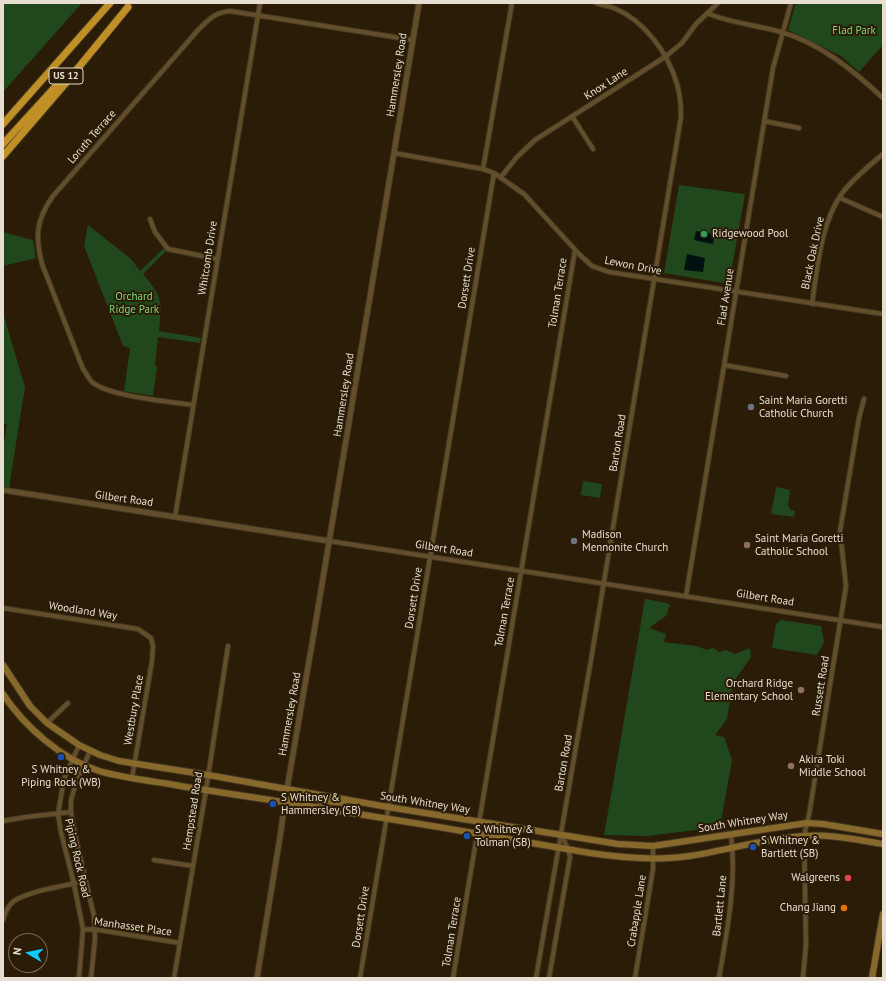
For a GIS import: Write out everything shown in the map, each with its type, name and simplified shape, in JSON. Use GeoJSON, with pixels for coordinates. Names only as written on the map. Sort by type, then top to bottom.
{"type":"FeatureCollection","features":[{"type":"Feature","properties":{"kind":"highway","name":"US 12"},"geometry":{"type":"LineString","coordinates":[[3,124],[110,3]]}},
{"type":"Feature","properties":{"kind":"highway","name":"US 12"},"geometry":{"type":"LineString","coordinates":[[3,144],[130,5]]}},
{"type":"Feature","properties":{"kind":"highway"},"geometry":{"type":"LineString","coordinates":[[3,156],[130,5]]}},
{"type":"Feature","properties":{"kind":"main road","name":"South Whitney Way"},"geometry":{"type":"LineString","coordinates":[[3,665],[30,706],[47,723],[90,751],[134,764],[208,775],[358,802],[618,844],[653,846],[807,823],[824,824],[883,834]]}},
{"type":"Feature","properties":{"kind":"main road","name":"South Whitney Way"},"geometry":{"type":"LineString","coordinates":[[3,694],[23,720],[38,735],[72,758],[98,771],[132,778],[610,856],[653,859],[690,856],[732,847],[804,836],[846,839],[883,844]]}},
{"type":"Feature","properties":{"kind":"main road"},"geometry":{"type":"LineString","coordinates":[[285,802],[293,798],[343,803],[358,802]]}},
{"type":"Feature","properties":{"kind":"main road"},"geometry":{"type":"LineString","coordinates":[[872,978],[883,914]]}},
{"type":"Feature","properties":{"kind":"street","name":"Whitcomb Drive"},"geometry":{"type":"LineString","coordinates":[[175,517],[260,3]]}},
{"type":"Feature","properties":{"kind":"street","name":"Hammersley Road"},"geometry":{"type":"LineString","coordinates":[[287,789],[419,3]]}},
{"type":"Feature","properties":{"kind":"street"},"geometry":{"type":"LineString","coordinates":[[483,169],[512,3]]}},
{"type":"Feature","properties":{"kind":"street","name":"Barton Road"},"geometry":{"type":"LineString","coordinates":[[536,978],[562,835],[681,117],[681,101],[677,84],[656,41],[630,17],[615,9],[596,3]]}},
{"type":"Feature","properties":{"kind":"street","name":"Knox Lane"},"geometry":{"type":"LineString","coordinates":[[501,177],[516,158],[535,140],[665,57],[682,43],[696,24],[718,3]]}},
{"type":"Feature","properties":{"kind":"street","name":"Flad Avenue"},"geometry":{"type":"LineString","coordinates":[[686,596],[773,68],[792,3]]}},
{"type":"Feature","properties":{"kind":"street","name":"Loruth Terrace"},"geometry":{"type":"LineString","coordinates":[[193,405],[117,393],[92,382],[83,369],[42,264],[38,247],[37,232],[41,217],[53,196],[211,16],[222,12],[230,12],[413,40]]}},
{"type":"Feature","properties":{"kind":"street"},"geometry":{"type":"LineString","coordinates":[[708,13],[718,18],[753,24],[783,32],[808,42],[836,58],[883,98]]}},
{"type":"Feature","properties":{"kind":"street"},"geometry":{"type":"LineString","coordinates":[[572,116],[593,149]]}},
{"type":"Feature","properties":{"kind":"street"},"geometry":{"type":"LineString","coordinates":[[764,121],[798,128]]}},
{"type":"Feature","properties":{"kind":"street","name":"Lewon Drive"},"geometry":{"type":"LineString","coordinates":[[394,153],[483,169],[494,173],[524,194],[575,250],[592,266],[609,272],[883,314]]}},
{"type":"Feature","properties":{"kind":"street","name":"Black Oak Drive"},"geometry":{"type":"LineString","coordinates":[[812,304],[819,259],[831,212],[843,192],[857,177],[883,154]]}},
{"type":"Feature","properties":{"kind":"street","name":"Dorsett Drive"},"geometry":{"type":"LineString","coordinates":[[360,978],[494,173]]}},
{"type":"Feature","properties":{"kind":"street"},"geometry":{"type":"LineString","coordinates":[[840,198],[883,217]]}},
{"type":"Feature","properties":{"kind":"street"},"geometry":{"type":"LineString","coordinates":[[150,219],[155,232],[168,249],[217,259]]}},
{"type":"Feature","properties":{"kind":"street","name":"Tolman Terrace"},"geometry":{"type":"LineString","coordinates":[[454,978],[575,250]]}},
{"type":"Feature","properties":{"kind":"street"},"geometry":{"type":"LineString","coordinates":[[724,365],[786,376]]}},
{"type":"Feature","properties":{"kind":"street","name":"Russett Road"},"geometry":{"type":"LineString","coordinates":[[803,978],[806,944],[804,836],[846,586],[840,531],[859,418],[864,399]]}},
{"type":"Feature","properties":{"kind":"street","name":"Gilbert Road"},"geometry":{"type":"LineString","coordinates":[[3,490],[883,627]]}},
{"type":"Feature","properties":{"kind":"street","name":"Woodland Way"},"geometry":{"type":"LineString","coordinates":[[3,608],[138,629],[151,638],[153,644]]}},
{"type":"Feature","properties":{"kind":"street","name":"Westbury Place"},"geometry":{"type":"LineString","coordinates":[[132,778],[152,661],[153,644]]}},
{"type":"Feature","properties":{"kind":"street","name":"Hempstead Road"},"geometry":{"type":"LineString","coordinates":[[174,978],[206,790],[228,646]]}},
{"type":"Feature","properties":{"kind":"street"},"geometry":{"type":"LineString","coordinates":[[47,723],[68,703]]}},
{"type":"Feature","properties":{"kind":"street","name":"Piping Rock Road"},"geometry":{"type":"LineString","coordinates":[[79,745],[64,779],[58,814],[83,929],[79,978]]}},
{"type":"Feature","properties":{"kind":"street","name":"Piping Rock Road"},"geometry":{"type":"LineString","coordinates":[[90,751],[75,786],[71,812],[74,832],[94,916],[95,929],[91,978]]}},
{"type":"Feature","properties":{"kind":"street"},"geometry":{"type":"LineString","coordinates":[[256,978],[285,802]]}},
{"type":"Feature","properties":{"kind":"street"},"geometry":{"type":"LineString","coordinates":[[3,821],[71,812]]}},
{"type":"Feature","properties":{"kind":"street"},"geometry":{"type":"LineString","coordinates":[[549,978],[570,857],[562,835]]}},
{"type":"Feature","properties":{"kind":"street","name":"Bartlett Lane"},"geometry":{"type":"LineString","coordinates":[[719,978],[733,885],[731,835]]}},
{"type":"Feature","properties":{"kind":"street","name":"Crabapple Lane"},"geometry":{"type":"LineString","coordinates":[[634,978],[653,869],[653,846]]}},
{"type":"Feature","properties":{"kind":"street"},"geometry":{"type":"LineString","coordinates":[[154,860],[193,866]]}},
{"type":"Feature","properties":{"kind":"street"},"geometry":{"type":"LineString","coordinates":[[3,920],[6,910],[13,902],[26,896],[86,881]]}},
{"type":"Feature","properties":{"kind":"street","name":"Manhasset Place"},"geometry":{"type":"LineString","coordinates":[[83,929],[95,929],[180,943]]}},
{"type":"Feature","properties":{"kind":"green space"},"geometry":{"type":"Polygon","coordinates":[[[3,3],[82,3],[3,92],[3,3]]]}},
{"type":"Feature","properties":{"kind":"green space","name":"Flad Park"},"geometry":{"type":"Polygon","coordinates":[[[796,3],[883,3],[883,45],[859,72],[841,56],[788,30],[796,3]]]}},
{"type":"Feature","properties":{"kind":"green space","name":"Ridgewood Pool"},"geometry":{"type":"Polygon","coordinates":[[[679,185],[745,194],[729,284],[664,273],[679,185]]]}},
{"type":"Feature","properties":{"kind":"green space","name":"Orchard Ridge Park"},"geometry":{"type":"Polygon","coordinates":[[[88,225],[131,259],[140,271],[165,247],[168,249],[143,274],[160,300],[161,313],[159,331],[201,338],[200,343],[158,337],[155,364],[157,368],[153,396],[124,391],[130,348],[123,346],[84,246],[88,225]]]}},
{"type":"Feature","properties":{"kind":"green space"},"geometry":{"type":"Polygon","coordinates":[[[3,232],[33,240],[36,258],[3,266],[3,232]]]}},
{"type":"Feature","properties":{"kind":"green space"},"geometry":{"type":"Polygon","coordinates":[[[3,313],[25,387],[9,488],[3,486],[3,450],[7,424],[3,423],[3,313]]]}},
{"type":"Feature","properties":{"kind":"green space"},"geometry":{"type":"Polygon","coordinates":[[[583,481],[602,484],[600,498],[581,495],[583,481]]]}},
{"type":"Feature","properties":{"kind":"green space"},"geometry":{"type":"Polygon","coordinates":[[[776,487],[790,490],[788,506],[791,510],[795,511],[794,517],[771,514],[776,487]]]}},
{"type":"Feature","properties":{"kind":"green space"},"geometry":{"type":"Polygon","coordinates":[[[645,599],[667,603],[670,605],[666,616],[649,628],[666,634],[664,642],[696,646],[707,650],[713,648],[719,652],[726,650],[735,654],[750,648],[751,657],[733,683],[727,719],[715,735],[724,737],[732,760],[720,827],[647,836],[604,835],[645,599]]]}},
{"type":"Feature","properties":{"kind":"green space"},"geometry":{"type":"Polygon","coordinates":[[[781,620],[821,626],[824,642],[817,655],[772,648],[776,624],[781,620]]]}},
{"type":"Feature","properties":{"kind":"shaded area"},"geometry":{"type":"Polygon","coordinates":[[[696,231],[715,234],[713,244],[694,240],[696,231]]]}},
{"type":"Feature","properties":{"kind":"shaded area"},"geometry":{"type":"Polygon","coordinates":[[[687,254],[705,258],[703,272],[684,270],[687,254]]]}},
{"type":"Feature","properties":{"kind":"place","name":"Ridgewood Pool"},"geometry":{"type":"Point","coordinates":[704,234]}},
{"type":"Feature","properties":{"kind":"place","name":"Saint Maria Goretti Catholic Church"},"geometry":{"type":"Point","coordinates":[751,407]}},
{"type":"Feature","properties":{"kind":"place","name":"Madison Mennonite Church"},"geometry":{"type":"Point","coordinates":[574,541]}},
{"type":"Feature","properties":{"kind":"place","name":"Saint Maria Goretti Catholic School"},"geometry":{"type":"Point","coordinates":[747,545]}},
{"type":"Feature","properties":{"kind":"place","name":"Orchard Ridge Elementary School"},"geometry":{"type":"Point","coordinates":[801,690]}},
{"type":"Feature","properties":{"kind":"place","name":"S Whitney & Piping Rock (WB)"},"geometry":{"type":"Point","coordinates":[61,757]}},
{"type":"Feature","properties":{"kind":"place","name":"Akira Toki Middle School"},"geometry":{"type":"Point","coordinates":[791,766]}},
{"type":"Feature","properties":{"kind":"place","name":"S Whitney & Hammersley (SB)"},"geometry":{"type":"Point","coordinates":[273,804]}},
{"type":"Feature","properties":{"kind":"place","name":"S Whitney & Tolman (SB)"},"geometry":{"type":"Point","coordinates":[467,836]}},
{"type":"Feature","properties":{"kind":"place","name":"S Whitney & Bartlett (SB)"},"geometry":{"type":"Point","coordinates":[753,847]}},
{"type":"Feature","properties":{"kind":"place","name":"Walgreens"},"geometry":{"type":"Point","coordinates":[848,878]}},
{"type":"Feature","properties":{"kind":"place","name":"Chang Jiang"},"geometry":{"type":"Point","coordinates":[844,908]}}]}
